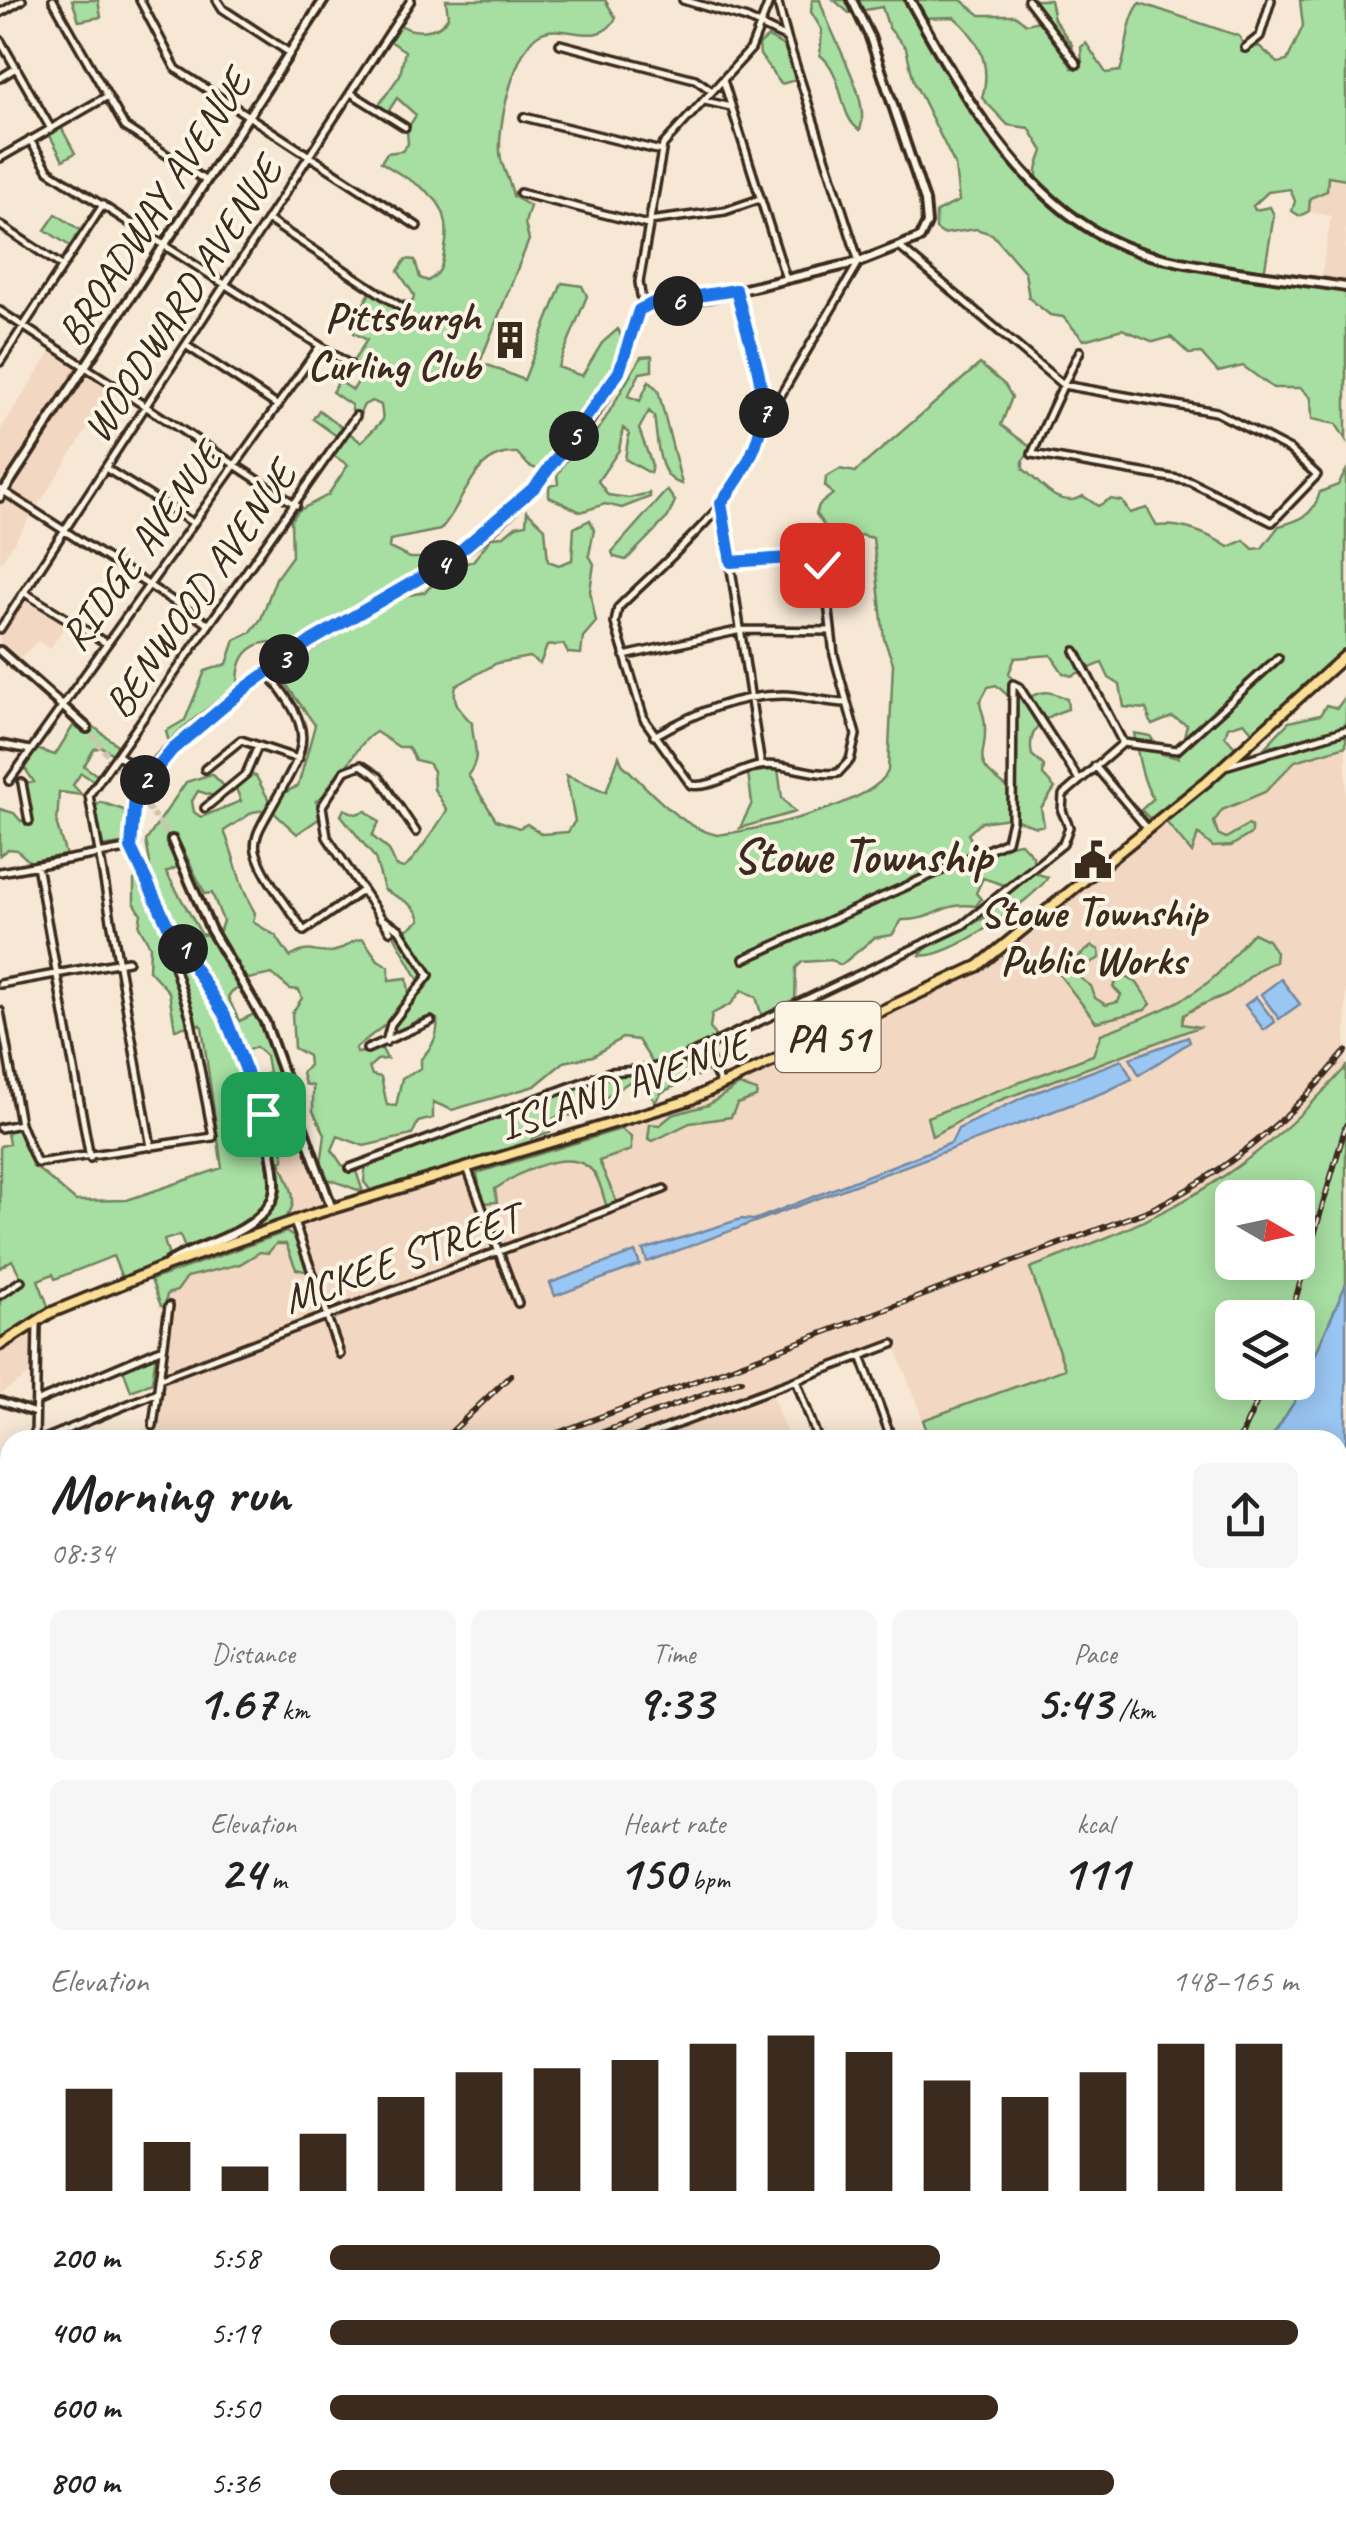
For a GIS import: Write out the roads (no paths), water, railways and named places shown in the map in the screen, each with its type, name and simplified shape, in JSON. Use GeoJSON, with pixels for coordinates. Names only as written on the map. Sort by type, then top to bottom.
{"type":"FeatureCollection","features":[{"type":"Feature","properties":{"kind":"main road","name":"ISLAND AVENUE"},"geometry":{"type":"LineString","coordinates":[[0,1345],[38,1319],[163,1267],[332,1209],[468,1170],[722,1086],[978,966],[1225,766],[1346,655]]}},
{"type":"Feature","properties":{"kind":"street"},"geometry":{"type":"LineString","coordinates":[[0,13],[22,0]]}},
{"type":"Feature","properties":{"kind":"street"},"geometry":{"type":"LineString","coordinates":[[53,0],[125,128],[206,181]]}},
{"type":"Feature","properties":{"kind":"street"},"geometry":{"type":"LineString","coordinates":[[140,0],[176,69],[417,226]]}},
{"type":"Feature","properties":{"kind":"street"},"geometry":{"type":"LineString","coordinates":[[217,0],[222,9],[290,52]]}},
{"type":"Feature","properties":{"kind":"street","name":"BROADWAY AVENUE"},"geometry":{"type":"LineString","coordinates":[[1,493],[324,0]]}},
{"type":"Feature","properties":{"kind":"street","name":"WOODWARD AVENUE"},"geometry":{"type":"LineString","coordinates":[[0,629],[148,408],[411,0]]}},
{"type":"Feature","properties":{"kind":"street"},"geometry":{"type":"LineString","coordinates":[[684,0],[787,38]]}},
{"type":"Feature","properties":{"kind":"street"},"geometry":{"type":"LineString","coordinates":[[643,308],[638,294],[661,151],[752,48],[773,0]]}},
{"type":"Feature","properties":{"kind":"street"},"geometry":{"type":"LineString","coordinates":[[731,562],[789,558],[819,563],[827,576],[831,631],[856,735],[845,768],[830,774],[795,766],[761,766],[704,786],[691,785],[654,736],[624,656],[616,610],[721,503],[755,454],[764,424],[859,262],[773,0]]}},
{"type":"Feature","properties":{"kind":"street"},"geometry":{"type":"LineString","coordinates":[[163,1267],[250,1222],[269,1205],[275,1189],[263,1114],[225,1016],[168,926],[131,848],[132,804],[147,777],[172,750],[267,672],[311,641],[446,563],[536,486],[619,372],[634,318],[643,308],[859,262],[902,249],[920,238],[927,212],[870,37],[852,0]]}},
{"type":"Feature","properties":{"kind":"street"},"geometry":{"type":"LineString","coordinates":[[910,0],[981,121],[1030,176],[1087,225],[1150,255],[1346,287]]}},
{"type":"Feature","properties":{"kind":"street"},"geometry":{"type":"LineString","coordinates":[[1028,0],[1077,64]]}},
{"type":"Feature","properties":{"kind":"street"},"geometry":{"type":"LineString","coordinates":[[1245,48],[1260,36],[1271,0]]}},
{"type":"Feature","properties":{"kind":"street"},"geometry":{"type":"LineString","coordinates":[[0,40],[51,129]]}},
{"type":"Feature","properties":{"kind":"street"},"geometry":{"type":"LineString","coordinates":[[560,44],[695,79],[712,91]]}},
{"type":"Feature","properties":{"kind":"street"},"geometry":{"type":"LineString","coordinates":[[0,78],[16,68]]}},
{"type":"Feature","properties":{"kind":"street"},"geometry":{"type":"LineString","coordinates":[[722,80],[786,279]]}},
{"type":"Feature","properties":{"kind":"street"},"geometry":{"type":"LineString","coordinates":[[351,93],[405,127]]}},
{"type":"Feature","properties":{"kind":"street"},"geometry":{"type":"LineString","coordinates":[[0,158],[107,97]]}},
{"type":"Feature","properties":{"kind":"street"},"geometry":{"type":"LineString","coordinates":[[703,101],[731,107]]}},
{"type":"Feature","properties":{"kind":"street"},"geometry":{"type":"LineString","coordinates":[[524,117],[661,151]]}},
{"type":"Feature","properties":{"kind":"street"},"geometry":{"type":"LineString","coordinates":[[30,140],[49,171],[350,365]]}},
{"type":"Feature","properties":{"kind":"street"},"geometry":{"type":"LineString","coordinates":[[520,193],[649,223],[725,211],[760,199]]}},
{"type":"Feature","properties":{"kind":"street"},"geometry":{"type":"LineString","coordinates":[[0,362],[102,205]]}},
{"type":"Feature","properties":{"kind":"street"},"geometry":{"type":"LineString","coordinates":[[268,220],[404,309]]}},
{"type":"Feature","properties":{"kind":"street"},"geometry":{"type":"LineString","coordinates":[[0,225],[62,266]]}},
{"type":"Feature","properties":{"kind":"street"},"geometry":{"type":"LineString","coordinates":[[902,249],[1063,385],[1216,412],[1290,450],[1317,475],[1272,522],[1189,481],[1032,454],[1063,385],[1080,351]]}},
{"type":"Feature","properties":{"kind":"street"},"geometry":{"type":"LineString","coordinates":[[736,290],[762,392],[764,424]]}},
{"type":"Feature","properties":{"kind":"street"},"geometry":{"type":"LineString","coordinates":[[0,311],[296,504]]}},
{"type":"Feature","properties":{"kind":"street"},"geometry":{"type":"LineString","coordinates":[[187,346],[278,406]]}},
{"type":"Feature","properties":{"kind":"street","name":"RIDGE AVENUE"},"geometry":{"type":"LineString","coordinates":[[9,781],[320,346]]}},
{"type":"Feature","properties":{"kind":"street","name":"BENWOOD AVENUE"},"geometry":{"type":"LineString","coordinates":[[98,854],[89,795],[356,416]]}},
{"type":"Feature","properties":{"kind":"street"},"geometry":{"type":"LineString","coordinates":[[107,469],[193,523]]}},
{"type":"Feature","properties":{"kind":"street"},"geometry":{"type":"LineString","coordinates":[[1,493],[208,622]]}},
{"type":"Feature","properties":{"kind":"street"},"geometry":{"type":"LineString","coordinates":[[721,503],[761,766]]}},
{"type":"Feature","properties":{"kind":"street"},"geometry":{"type":"LineString","coordinates":[[26,593],[106,644]]}},
{"type":"Feature","properties":{"kind":"street"},"geometry":{"type":"LineString","coordinates":[[624,656],[741,630],[831,631]]}},
{"type":"Feature","properties":{"kind":"street"},"geometry":{"type":"LineString","coordinates":[[1075,650],[1123,743]]}},
{"type":"Feature","properties":{"kind":"street"},"geometry":{"type":"LineString","coordinates":[[0,652],[87,728]]}},
{"type":"Feature","properties":{"kind":"street"},"geometry":{"type":"LineString","coordinates":[[350,1168],[610,1072],[658,1068],[964,926],[1063,844],[1069,827],[1062,811],[1063,795],[1079,780],[1123,743],[1176,750],[1278,658]]}},
{"type":"Feature","properties":{"kind":"street"},"geometry":{"type":"LineString","coordinates":[[267,672],[300,716],[303,736],[298,759],[259,830],[255,847],[304,931],[360,892]]}},
{"type":"Feature","properties":{"kind":"street"},"geometry":{"type":"LineString","coordinates":[[744,959],[1007,842],[1012,820],[1011,686],[1019,687],[1079,780]]}},
{"type":"Feature","properties":{"kind":"street"},"geometry":{"type":"LineString","coordinates":[[654,736],[710,707],[751,698],[784,695],[847,703]]}},
{"type":"Feature","properties":{"kind":"street"},"geometry":{"type":"LineString","coordinates":[[1225,766],[1346,730]]}},
{"type":"Feature","properties":{"kind":"street"},"geometry":{"type":"LineString","coordinates":[[205,770],[241,740],[298,759]]}},
{"type":"Feature","properties":{"kind":"street"},"geometry":{"type":"LineString","coordinates":[[0,744],[30,750]]}},
{"type":"Feature","properties":{"kind":"street"},"geometry":{"type":"LineString","coordinates":[[205,808],[248,772],[258,746]]}},
{"type":"Feature","properties":{"kind":"street"},"geometry":{"type":"LineString","coordinates":[[118,755],[147,777]]}},
{"type":"Feature","properties":{"kind":"street"},"geometry":{"type":"LineString","coordinates":[[390,930],[360,892],[325,832],[320,812],[333,784],[358,764],[379,777],[416,832]]}},
{"type":"Feature","properties":{"kind":"street"},"geometry":{"type":"LineString","coordinates":[[1096,766],[1147,828]]}},
{"type":"Feature","properties":{"kind":"street"},"geometry":{"type":"LineString","coordinates":[[22,783],[29,822]]}},
{"type":"Feature","properties":{"kind":"street"},"geometry":{"type":"LineString","coordinates":[[172,840],[211,930],[265,1022],[332,1209]]}},
{"type":"Feature","properties":{"kind":"street"},"geometry":{"type":"LineString","coordinates":[[0,872],[131,848]]}},
{"type":"Feature","properties":{"kind":"street"},"geometry":{"type":"LineString","coordinates":[[98,854],[151,1147]]}},
{"type":"Feature","properties":{"kind":"street"},"geometry":{"type":"LineString","coordinates":[[37,865],[90,1158]]}},
{"type":"Feature","properties":{"kind":"street"},"geometry":{"type":"LineString","coordinates":[[380,918],[399,929],[429,975],[391,1024],[386,1042]]}},
{"type":"Feature","properties":{"kind":"street"},"geometry":{"type":"LineString","coordinates":[[0,1011],[20,1124],[37,1163],[90,1158],[212,1136],[190,1016],[166,941],[168,926]]}},
{"type":"Feature","properties":{"kind":"street"},"geometry":{"type":"LineString","coordinates":[[0,984],[128,961]]}},
{"type":"Feature","properties":{"kind":"street"},"geometry":{"type":"LineString","coordinates":[[367,1049],[431,1022]]}},
{"type":"Feature","properties":{"kind":"street"},"geometry":{"type":"LineString","coordinates":[[704,1049],[722,1086]]}},
{"type":"Feature","properties":{"kind":"street"},"geometry":{"type":"LineString","coordinates":[[0,1128],[20,1124]]}},
{"type":"Feature","properties":{"kind":"street"},"geometry":{"type":"LineString","coordinates":[[468,1170],[518,1303]]}},
{"type":"Feature","properties":{"kind":"street","name":"MCKEE STREET"},"geometry":{"type":"LineString","coordinates":[[159,1380],[664,1189]]}},
{"type":"Feature","properties":{"kind":"street"},"geometry":{"type":"LineString","coordinates":[[294,1222],[340,1354]]}},
{"type":"Feature","properties":{"kind":"street"},"geometry":{"type":"LineString","coordinates":[[0,1295],[21,1281]]}},
{"type":"Feature","properties":{"kind":"street"},"geometry":{"type":"LineString","coordinates":[[153,1426],[169,1306]]}},
{"type":"Feature","properties":{"kind":"street"},"geometry":{"type":"LineString","coordinates":[[38,1319],[38,1430]]}},
{"type":"Feature","properties":{"kind":"street"},"geometry":{"type":"LineString","coordinates":[[662,1430],[894,1344]]}},
{"type":"Feature","properties":{"kind":"street"},"geometry":{"type":"LineString","coordinates":[[36,1402],[163,1348]]}},
{"type":"Feature","properties":{"kind":"street"},"geometry":{"type":"LineString","coordinates":[[861,1356],[888,1430]]}},
{"type":"Feature","properties":{"kind":"street"},"geometry":{"type":"LineString","coordinates":[[796,1380],[814,1430]]}},
{"type":"Feature","properties":{"kind":"street"},"geometry":{"type":"LineString","coordinates":[[64,1430],[158,1392]]}},
{"type":"Feature","properties":{"kind":"street"},"geometry":{"type":"LineString","coordinates":[[0,1401],[36,1413]]}},
{"type":"Feature","properties":{"kind":"water"},"geometry":{"type":"Polygon","coordinates":[[[1281,979],[1300,1004],[1279,1019],[1261,994],[1281,979]]]}},
{"type":"Feature","properties":{"kind":"water"},"geometry":{"type":"Polygon","coordinates":[[[1256,997],[1275,1022],[1264,1030],[1245,1005],[1256,997]]]}},
{"type":"Feature","properties":{"kind":"water"},"geometry":{"type":"Polygon","coordinates":[[[1188,1037],[1190,1042],[1139,1075],[1130,1058],[1188,1037]]]}},
{"type":"Feature","properties":{"kind":"water"},"geometry":{"type":"Polygon","coordinates":[[[1122,1060],[1132,1079],[1105,1092],[647,1262],[643,1250],[741,1219],[754,1220],[951,1143],[958,1129],[1026,1096],[1122,1060]]]}},
{"type":"Feature","properties":{"kind":"water"},"geometry":{"type":"Polygon","coordinates":[[[635,1252],[640,1265],[555,1296],[550,1283],[635,1252]]]}},
{"type":"Feature","properties":{"kind":"water"},"geometry":{"type":"Polygon","coordinates":[[[1346,1284],[1346,1430],[1276,1430],[1295,1400],[1315,1400],[1315,1355],[1346,1284]]]}},
{"type":"Feature","properties":{"kind":"tunnel"},"geometry":{"type":"LineString","coordinates":[[87,728],[172,840]]}},
{"type":"Feature","properties":{"kind":"railway"},"geometry":{"type":"LineString","coordinates":[[566,1430],[1152,1209],[1207,1177],[1258,1140],[1304,1098],[1346,1051]]}},
{"type":"Feature","properties":{"kind":"railway"},"geometry":{"type":"LineString","coordinates":[[1295,1300],[1346,1125]]}},
{"type":"Feature","properties":{"kind":"railway"},"geometry":{"type":"LineString","coordinates":[[453,1430],[511,1375]]}},
{"type":"Feature","properties":{"kind":"railway"},"geometry":{"type":"LineString","coordinates":[[608,1430],[741,1380]]}},
{"type":"Feature","properties":{"kind":"railway"},"geometry":{"type":"LineString","coordinates":[[1244,1430],[1258,1400]]}},
{"type":"Feature","properties":{"kind":"place","name":"Pittsburgh Curling Club"},"geometry":{"type":"Point","coordinates":[510,340]}},
{"type":"Feature","properties":{"kind":"place","name":"Stowe Township Public Works"},"geometry":{"type":"Point","coordinates":[1093,860]}},
{"type":"Feature","properties":{"kind":"district","name":"Stowe Township"},"geometry":{"type":"Point","coordinates":[862,855]}}]}
